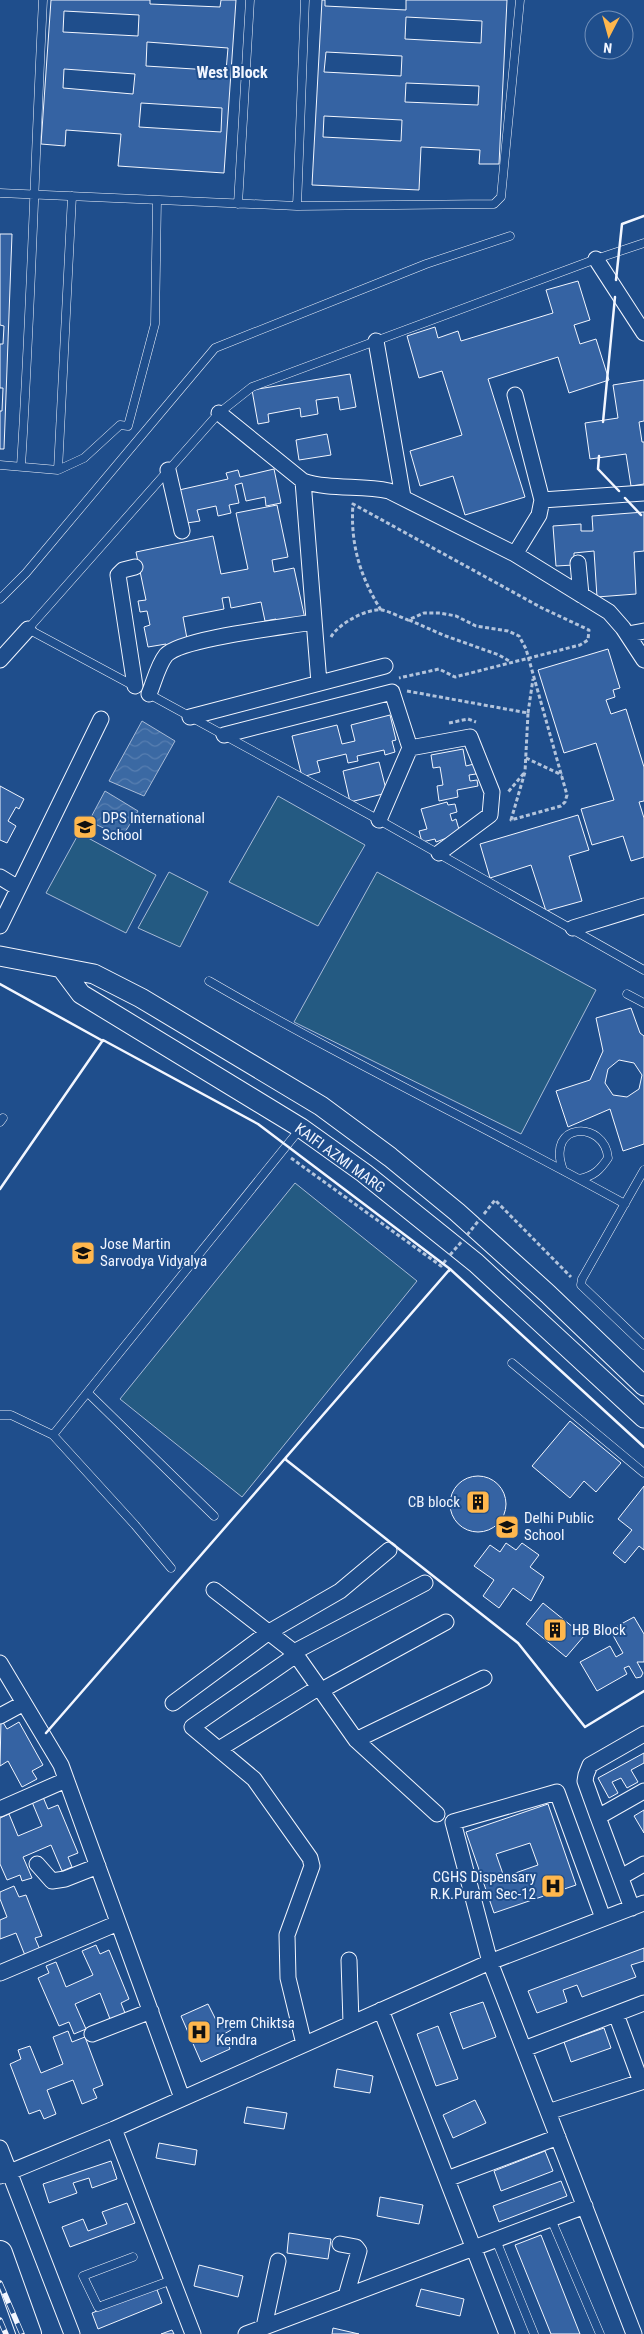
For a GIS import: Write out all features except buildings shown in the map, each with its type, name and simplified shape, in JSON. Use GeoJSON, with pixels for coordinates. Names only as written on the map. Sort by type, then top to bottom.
{"type":"FeatureCollection","features":[{"type":"Feature","properties":{"kind":"main road"},"geometry":{"type":"LineString","coordinates":[[0,2253],[29,2334]]}},
{"type":"Feature","properties":{"kind":"street"},"geometry":{"type":"LineString","coordinates":[[596,258],[644,333]]}},
{"type":"Feature","properties":{"kind":"street"},"geometry":{"type":"LineString","coordinates":[[376,341],[403,496]]}},
{"type":"Feature","properties":{"kind":"street"},"geometry":{"type":"LineString","coordinates":[[515,395],[542,500],[539,515],[515,554]]}},
{"type":"Feature","properties":{"kind":"street"},"geometry":{"type":"LineString","coordinates":[[218,413],[303,481],[319,485],[370,487],[389,490],[515,554],[609,612],[628,634],[644,660]]}},
{"type":"Feature","properties":{"kind":"street"},"geometry":{"type":"LineString","coordinates":[[168,470],[182,531]]}},
{"type":"Feature","properties":{"kind":"street"},"geometry":{"type":"LineString","coordinates":[[303,481],[319,683]]}},
{"type":"Feature","properties":{"kind":"street"},"geometry":{"type":"LineString","coordinates":[[542,500],[644,493]]}},
{"type":"Feature","properties":{"kind":"street"},"geometry":{"type":"LineString","coordinates":[[578,563],[581,595]]}},
{"type":"Feature","properties":{"kind":"street"},"geometry":{"type":"LineString","coordinates":[[135,567],[122,570],[118,575],[135,686]]}},
{"type":"Feature","properties":{"kind":"street"},"geometry":{"type":"LineString","coordinates":[[149,694],[162,661],[174,649],[215,638],[313,622]]}},
{"type":"Feature","properties":{"kind":"street"},"geometry":{"type":"LineString","coordinates":[[0,660],[28,629]]}},
{"type":"Feature","properties":{"kind":"street"},"geometry":{"type":"LineString","coordinates":[[628,634],[644,631]]}},
{"type":"Feature","properties":{"kind":"street"},"geometry":{"type":"LineString","coordinates":[[190,717],[385,666]]}},
{"type":"Feature","properties":{"kind":"street"},"geometry":{"type":"LineString","coordinates":[[342,677],[351,702]]}},
{"type":"Feature","properties":{"kind":"street"},"geometry":{"type":"LineString","coordinates":[[224,735],[392,692],[410,748],[380,820]]}},
{"type":"Feature","properties":{"kind":"street"},"geometry":{"type":"LineString","coordinates":[[0,926],[101,718]]}},
{"type":"Feature","properties":{"kind":"street"},"geometry":{"type":"LineString","coordinates":[[410,748],[470,737],[492,792],[490,815],[439,854]]}},
{"type":"Feature","properties":{"kind":"street"},"geometry":{"type":"LineString","coordinates":[[0,878],[18,888]]}},
{"type":"Feature","properties":{"kind":"street"},"geometry":{"type":"LineString","coordinates":[[572,928],[644,906]]}},
{"type":"Feature","properties":{"kind":"street"},"geometry":{"type":"LineString","coordinates":[[0,956],[63,970],[94,974],[321,1106],[390,1157],[457,1212],[548,1294],[644,1386]]}},
{"type":"Feature","properties":{"kind":"street","name":"KAIFI AZMI MARG"},"geometry":{"type":"LineString","coordinates":[[63,970],[81,994],[300,1128],[364,1173],[476,1263],[644,1418]]}},
{"type":"Feature","properties":{"kind":"street"},"geometry":{"type":"LineString","coordinates":[[173,1703],[269,1632],[340,1591],[389,1550]]}},
{"type":"Feature","properties":{"kind":"street"},"geometry":{"type":"LineString","coordinates":[[304,2044],[288,1978],[286,1935],[312,1866],[310,1858],[254,1779],[192,1727],[295,1653],[425,1582]]}},
{"type":"Feature","properties":{"kind":"street"},"geometry":{"type":"LineString","coordinates":[[214,1590],[295,1653],[319,1690],[356,1740],[437,1814]]}},
{"type":"Feature","properties":{"kind":"street"},"geometry":{"type":"LineString","coordinates":[[219,1749],[319,1690],[446,1622]]}},
{"type":"Feature","properties":{"kind":"street"},"geometry":{"type":"LineString","coordinates":[[0,1663],[61,1765],[182,2098]]}},
{"type":"Feature","properties":{"kind":"street"},"geometry":{"type":"LineString","coordinates":[[356,1740],[484,1678]]}},
{"type":"Feature","properties":{"kind":"street"},"geometry":{"type":"LineString","coordinates":[[0,1716],[24,1703]]}},
{"type":"Feature","properties":{"kind":"street"},"geometry":{"type":"LineString","coordinates":[[5,2174],[114,2129],[490,1962],[638,1905],[620,1877],[586,1781],[588,1769],[594,1762],[644,1734]]}},
{"type":"Feature","properties":{"kind":"street"},"geometry":{"type":"LineString","coordinates":[[0,1809],[66,1780]]}},
{"type":"Feature","properties":{"kind":"street"},"geometry":{"type":"LineString","coordinates":[[598,1817],[644,1791]]}},
{"type":"Feature","properties":{"kind":"street"},"geometry":{"type":"LineString","coordinates":[[603,1918],[556,1792],[453,1822],[490,1962],[634,2334]]}},
{"type":"Feature","properties":{"kind":"street"},"geometry":{"type":"LineString","coordinates":[[36,1864],[52,1881],[65,1879],[98,1866]]}},
{"type":"Feature","properties":{"kind":"street"},"geometry":{"type":"LineString","coordinates":[[620,1877],[644,1864]]}},
{"type":"Feature","properties":{"kind":"street"},"geometry":{"type":"LineString","coordinates":[[0,1973],[118,1923]]}},
{"type":"Feature","properties":{"kind":"street"},"geometry":{"type":"LineString","coordinates":[[349,1960],[351,2023]]}},
{"type":"Feature","properties":{"kind":"street"},"geometry":{"type":"LineString","coordinates":[[524,2049],[644,2003]]}},
{"type":"Feature","properties":{"kind":"street"},"geometry":{"type":"LineString","coordinates":[[381,2010],[507,2334]]}},
{"type":"Feature","properties":{"kind":"street"},"geometry":{"type":"LineString","coordinates":[[92,2034],[151,2012]]}},
{"type":"Feature","properties":{"kind":"street"},"geometry":{"type":"LineString","coordinates":[[548,2112],[643,2082],[616,2014]]}},
{"type":"Feature","properties":{"kind":"street"},"geometry":{"type":"LineString","coordinates":[[114,2129],[193,2334]]}},
{"type":"Feature","properties":{"kind":"street"},"geometry":{"type":"LineString","coordinates":[[447,2179],[558,2137]]}},
{"type":"Feature","properties":{"kind":"street"},"geometry":{"type":"LineString","coordinates":[[0,2148],[5,2174],[72,2334]]}},
{"type":"Feature","properties":{"kind":"street"},"geometry":{"type":"LineString","coordinates":[[246,2334],[585,2206]]}},
{"type":"Feature","properties":{"kind":"street"},"geometry":{"type":"LineString","coordinates":[[340,2244],[356,2247],[359,2251],[346,2296]]}},
{"type":"Feature","properties":{"kind":"street"},"geometry":{"type":"LineString","coordinates":[[264,2327],[278,2262]]}},
{"type":"Feature","properties":{"kind":"lane"},"geometry":{"type":"LineString","coordinates":[[21,466],[32,282],[33,195],[43,0]]}},
{"type":"Feature","properties":{"kind":"lane"},"geometry":{"type":"LineString","coordinates":[[238,204],[250,0]]}},
{"type":"Feature","properties":{"kind":"lane"},"geometry":{"type":"LineString","coordinates":[[297,206],[305,0]]}},
{"type":"Feature","properties":{"kind":"lane"},"geometry":{"type":"LineString","coordinates":[[0,193],[297,206],[488,205],[498,201],[501,197],[520,0]]}},
{"type":"Feature","properties":{"kind":"lane"},"geometry":{"type":"LineString","coordinates":[[58,470],[72,196]]}},
{"type":"Feature","properties":{"kind":"lane"},"geometry":{"type":"LineString","coordinates":[[0,465],[58,470],[84,458],[120,425],[128,426],[155,324],[157,200]]}},
{"type":"Feature","properties":{"kind":"lane"},"geometry":{"type":"LineString","coordinates":[[0,599],[26,573],[215,348],[426,264],[510,236]]}},
{"type":"Feature","properties":{"kind":"lane"},"geometry":{"type":"LineString","coordinates":[[644,243],[596,258],[252,386],[218,413],[28,629],[380,820],[644,970]]}},
{"type":"Feature","properties":{"kind":"lane"},"geometry":{"type":"LineString","coordinates":[[209,981],[286,1026],[498,1134],[625,1204]]}},
{"type":"Feature","properties":{"kind":"lane"},"geometry":{"type":"LineString","coordinates":[[628,994],[644,1003]]}},
{"type":"Feature","properties":{"kind":"lane"},"geometry":{"type":"LineString","coordinates":[[53,1435],[88,1394],[300,1128]]}},
{"type":"Feature","properties":{"kind":"lane"},"geometry":{"type":"LineString","coordinates":[[563,1170],[558,1157],[559,1146],[565,1136],[576,1131],[590,1133],[605,1144],[608,1158],[600,1170],[590,1176],[579,1179]]}},
{"type":"Feature","properties":{"kind":"lane"},"geometry":{"type":"LineString","coordinates":[[644,1170],[582,1279],[582,1288],[644,1345]]}},
{"type":"Feature","properties":{"kind":"lane"},"geometry":{"type":"LineString","coordinates":[[512,1363],[644,1473]]}},
{"type":"Feature","properties":{"kind":"lane"},"geometry":{"type":"LineString","coordinates":[[88,1394],[214,1516]]}},
{"type":"Feature","properties":{"kind":"lane"},"geometry":{"type":"LineString","coordinates":[[0,1415],[11,1415],[53,1435],[126,1514],[171,1568]]}},
{"type":"Feature","properties":{"kind":"lane"},"geometry":{"type":"LineString","coordinates":[[551,2219],[600,2334]]}},
{"type":"Feature","properties":{"kind":"lane"},"geometry":{"type":"LineString","coordinates":[[496,2240],[534,2334]]}},
{"type":"Feature","properties":{"kind":"lane"},"geometry":{"type":"LineString","coordinates":[[133,2256],[83,2276],[98,2308],[172,2280]]}},
{"type":"Feature","properties":{"kind":"path"},"geometry":{"type":"LineString","coordinates":[[381,610],[362,574],[351,527],[353,504],[542,608],[589,630],[588,640],[580,645],[512,663],[455,677],[439,669],[399,678]]}},
{"type":"Feature","properties":{"kind":"path"},"geometry":{"type":"LineString","coordinates":[[327,644],[333,634],[343,625],[370,611],[381,610],[422,624],[443,635],[499,654],[512,663]]}},
{"type":"Feature","properties":{"kind":"path"},"geometry":{"type":"LineString","coordinates":[[408,620],[424,613],[440,613],[456,616],[487,630],[508,632],[519,636],[529,658],[567,795],[565,802],[561,806],[511,820],[525,772],[528,713],[534,677]]}},
{"type":"Feature","properties":{"kind":"path"},"geometry":{"type":"LineString","coordinates":[[385,666],[392,665],[409,695]]}},
{"type":"Feature","properties":{"kind":"path"},"geometry":{"type":"LineString","coordinates":[[406,690],[528,713]]}},
{"type":"Feature","properties":{"kind":"path"},"geometry":{"type":"LineString","coordinates":[[446,724],[472,719],[480,728]]}},
{"type":"Feature","properties":{"kind":"path"},"geometry":{"type":"LineString","coordinates":[[526,758],[562,775]]}},
{"type":"Feature","properties":{"kind":"path"},"geometry":{"type":"LineString","coordinates":[[503,796],[525,772]]}},
{"type":"Feature","properties":{"kind":"path"},"geometry":{"type":"LineString","coordinates":[[282,1152],[441,1266],[463,1240]]}},
{"type":"Feature","properties":{"kind":"path"},"geometry":{"type":"LineString","coordinates":[[467,1235],[495,1200],[582,1288]]}},
{"type":"Feature","properties":{"kind":"shaded area"},"geometry":{"type":"Polygon","coordinates":[[[278,796],[365,845],[318,926],[229,882],[278,796]]]}},
{"type":"Feature","properties":{"kind":"shaded area"},"geometry":{"type":"Polygon","coordinates":[[[79,833],[156,875],[126,933],[46,893],[79,833]]]}},
{"type":"Feature","properties":{"kind":"shaded area"},"geometry":{"type":"Polygon","coordinates":[[[169,872],[208,892],[180,947],[138,928],[169,872]]]}},
{"type":"Feature","properties":{"kind":"shaded area"},"geometry":{"type":"Polygon","coordinates":[[[377,872],[596,990],[521,1134],[294,1022],[377,872]]]}},
{"type":"Feature","properties":{"kind":"shaded area"},"geometry":{"type":"Polygon","coordinates":[[[295,1183],[417,1281],[242,1497],[120,1399],[295,1183]]]}},
{"type":"Feature","properties":{"kind":"water"},"geometry":{"type":"Polygon","coordinates":[[[142,721],[175,741],[144,796],[109,781],[142,721]]]}},
{"type":"Feature","properties":{"kind":"water"},"geometry":{"type":"Polygon","coordinates":[[[105,791],[138,811],[122,837],[89,821],[105,791]]]}},
{"type":"Feature","properties":{"kind":"railway"},"geometry":{"type":"LineString","coordinates":[[0,2283],[22,2334]]}},
{"type":"Feature","properties":{"kind":"railway"},"geometry":{"type":"LineString","coordinates":[[0,2320],[6,2334]]}},
{"type":"Feature","properties":{"kind":"wall"},"geometry":{"type":"LineString","coordinates":[[616,280],[622,224],[644,216]]}},
{"type":"Feature","properties":{"kind":"wall"},"geometry":{"type":"LineString","coordinates":[[603,422],[615,297]]}},
{"type":"Feature","properties":{"kind":"wall"},"geometry":{"type":"LineString","coordinates":[[599,456],[598,469],[619,491]]}},
{"type":"Feature","properties":{"kind":"wall"},"geometry":{"type":"LineString","coordinates":[[625,498],[641,515]]}},
{"type":"Feature","properties":{"kind":"wall"},"geometry":{"type":"LineString","coordinates":[[0,984],[103,1041]]}},
{"type":"Feature","properties":{"kind":"wall"},"geometry":{"type":"LineString","coordinates":[[0,1189],[103,1040],[258,1124],[450,1269],[46,1733]]}},
{"type":"Feature","properties":{"kind":"wall"},"geometry":{"type":"LineString","coordinates":[[449,1271],[450,1269],[644,1447]]}},
{"type":"Feature","properties":{"kind":"wall"},"geometry":{"type":"LineString","coordinates":[[286,1458],[518,1643],[585,1727],[644,1691]]}},
{"type":"Feature","properties":{"kind":"place","name":"DPS International School"},"geometry":{"type":"Point","coordinates":[85,827]}},
{"type":"Feature","properties":{"kind":"place","name":"Jose Martin Sarvodya Vidyalya"},"geometry":{"type":"Point","coordinates":[83,1253]}},
{"type":"Feature","properties":{"kind":"place","name":"CB block"},"geometry":{"type":"Point","coordinates":[478,1502]}},
{"type":"Feature","properties":{"kind":"place","name":"Delhi Public School"},"geometry":{"type":"Point","coordinates":[507,1527]}},
{"type":"Feature","properties":{"kind":"place","name":"HB Block"},"geometry":{"type":"Point","coordinates":[555,1630]}},
{"type":"Feature","properties":{"kind":"place","name":"CGHS Dispensary R.K.Puram Sec-12"},"geometry":{"type":"Point","coordinates":[553,1886]}},
{"type":"Feature","properties":{"kind":"place","name":"Prem Chiktsa Kendra"},"geometry":{"type":"Point","coordinates":[199,2032]}},
{"type":"Feature","properties":{"kind":"district","name":"West Block"},"geometry":{"type":"Point","coordinates":[232,72]}}]}
